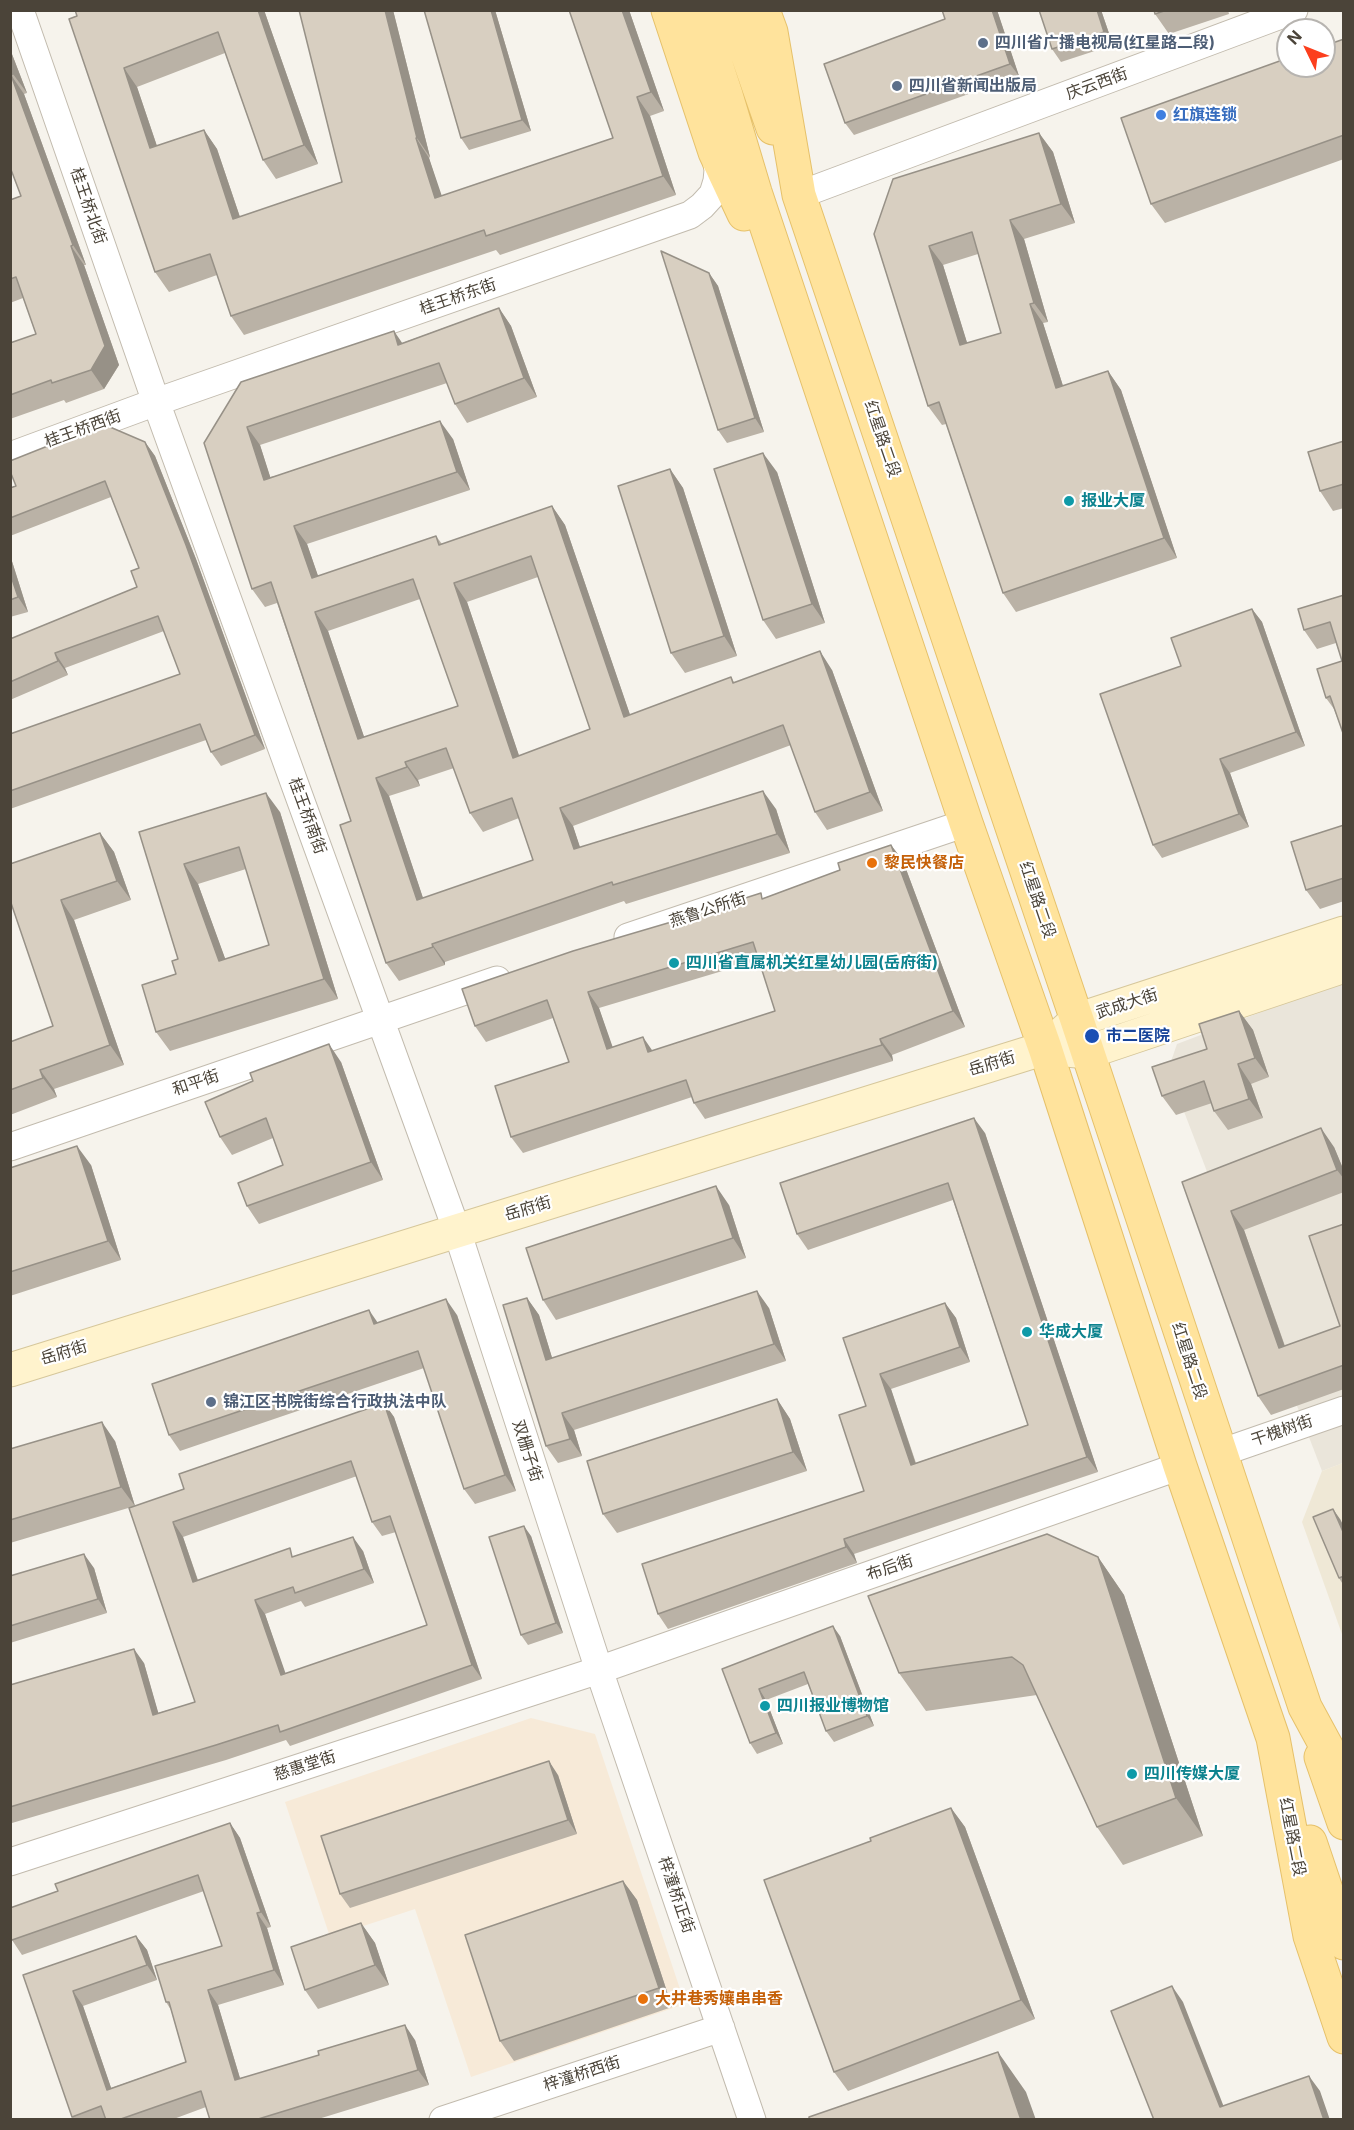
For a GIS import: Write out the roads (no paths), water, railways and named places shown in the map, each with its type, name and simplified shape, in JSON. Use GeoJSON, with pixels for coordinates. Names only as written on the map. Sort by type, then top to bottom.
{"type":"FeatureCollection","features":[{"type":"Feature","properties":{"kind":"main road","name":"红星路二段"},"geometry":{"type":"LineString","coordinates":[[668,10],[715,152],[804,340]]}},
{"type":"Feature","properties":{"kind":"main road","name":"红星路二段"},"geometry":{"type":"LineString","coordinates":[[698,10],[804,340],[966,823],[1045,1048],[1180,1466],[1273,1738],[1310,1936],[1344,2037]]}},
{"type":"Feature","properties":{"kind":"main road"},"geometry":{"type":"LineString","coordinates":[[732,10],[754,77],[799,195]]}},
{"type":"Feature","properties":{"kind":"main road","name":"红星路二段"},"geometry":{"type":"LineString","coordinates":[[764,10],[771,32],[799,195],[1088,1052],[1305,1707],[1344,1779]]}},
{"type":"Feature","properties":{"kind":"main road"},"geometry":{"type":"LineString","coordinates":[[1305,1707],[1344,1823]]}},
{"type":"Feature","properties":{"kind":"main road"},"geometry":{"type":"LineString","coordinates":[[1273,1738],[1344,1943]]}},
{"type":"Feature","properties":{"kind":"street","name":"桂王桥北街"},"geometry":{"type":"LineString","coordinates":[[20,10],[156,402]]}},
{"type":"Feature","properties":{"kind":"street","name":"庆云西街"},"geometry":{"type":"LineString","coordinates":[[799,195],[1265,16],[1294,10]]}},
{"type":"Feature","properties":{"kind":"street","name":"桂王桥东街"},"geometry":{"type":"LineString","coordinates":[[156,402],[690,215],[713,194],[718,170],[715,152]]}},
{"type":"Feature","properties":{"kind":"street","name":"桂王桥西街"},"geometry":{"type":"LineString","coordinates":[[10,456],[156,402]]}},
{"type":"Feature","properties":{"kind":"street","name":"桂王桥南街"},"geometry":{"type":"LineString","coordinates":[[156,402],[457,1231]]}},
{"type":"Feature","properties":{"kind":"street","name":"燕鲁公所街"},"geometry":{"type":"LineString","coordinates":[[608,943],[966,823]]}},
{"type":"Feature","properties":{"kind":"street","name":"武成大街"},"geometry":{"type":"LineString","coordinates":[[1045,1048],[1077,1020],[1344,933]]}},
{"type":"Feature","properties":{"kind":"street","name":"武成大街"},"geometry":{"type":"LineString","coordinates":[[1045,1048],[1088,1052],[1344,966]]}},
{"type":"Feature","properties":{"kind":"street"},"geometry":{"type":"LineString","coordinates":[[381,1019],[517,974]]}},
{"type":"Feature","properties":{"kind":"street","name":"和平街"},"geometry":{"type":"LineString","coordinates":[[10,1147],[381,1019]]}},
{"type":"Feature","properties":{"kind":"street","name":"岳府街"},"geometry":{"type":"LineString","coordinates":[[10,1370],[1045,1048]]}},
{"type":"Feature","properties":{"kind":"street","name":"双栅子街"},"geometry":{"type":"LineString","coordinates":[[457,1231],[599,1671]]}},
{"type":"Feature","properties":{"kind":"street","name":"干槐树街"},"geometry":{"type":"LineString","coordinates":[[1220,1453],[1344,1410]]}},
{"type":"Feature","properties":{"kind":"street","name":"布后街"},"geometry":{"type":"LineString","coordinates":[[599,1671],[1180,1466]]}},
{"type":"Feature","properties":{"kind":"street","name":"慈惠堂街"},"geometry":{"type":"LineString","coordinates":[[10,1862],[599,1671]]}},
{"type":"Feature","properties":{"kind":"street","name":"梓潼桥正街"},"geometry":{"type":"LineString","coordinates":[[599,1671],[753,2120]]}},
{"type":"Feature","properties":{"kind":"street","name":"梓潼桥西街"},"geometry":{"type":"LineString","coordinates":[[443,2120],[721,2028]]}},
{"type":"Feature","properties":{"kind":"place","name":"四川省广播电视局(红星路二段)"},"geometry":{"type":"Point","coordinates":[983,43]}},
{"type":"Feature","properties":{"kind":"place","name":"四川省新闻出版局"},"geometry":{"type":"Point","coordinates":[897,86]}},
{"type":"Feature","properties":{"kind":"place","name":"红旗连锁"},"geometry":{"type":"Point","coordinates":[1161,115]}},
{"type":"Feature","properties":{"kind":"place","name":"报业大厦"},"geometry":{"type":"Point","coordinates":[1069,501]}},
{"type":"Feature","properties":{"kind":"place","name":"黎民快餐店"},"geometry":{"type":"Point","coordinates":[872,863]}},
{"type":"Feature","properties":{"kind":"place","name":"四川省直属机关红星幼儿园(岳府街)"},"geometry":{"type":"Point","coordinates":[674,963]}},
{"type":"Feature","properties":{"kind":"place","name":"市二医院"},"geometry":{"type":"Point","coordinates":[1092,1036]}},
{"type":"Feature","properties":{"kind":"place","name":"华成大厦"},"geometry":{"type":"Point","coordinates":[1027,1332]}},
{"type":"Feature","properties":{"kind":"place","name":"锦江区书院街综合行政执法中队"},"geometry":{"type":"Point","coordinates":[211,1402]}},
{"type":"Feature","properties":{"kind":"place","name":"四川报业博物馆"},"geometry":{"type":"Point","coordinates":[765,1706]}},
{"type":"Feature","properties":{"kind":"place","name":"四川传媒大厦"},"geometry":{"type":"Point","coordinates":[1132,1774]}},
{"type":"Feature","properties":{"kind":"place","name":"大井巷秀孃串串香"},"geometry":{"type":"Point","coordinates":[643,1999]}}]}
